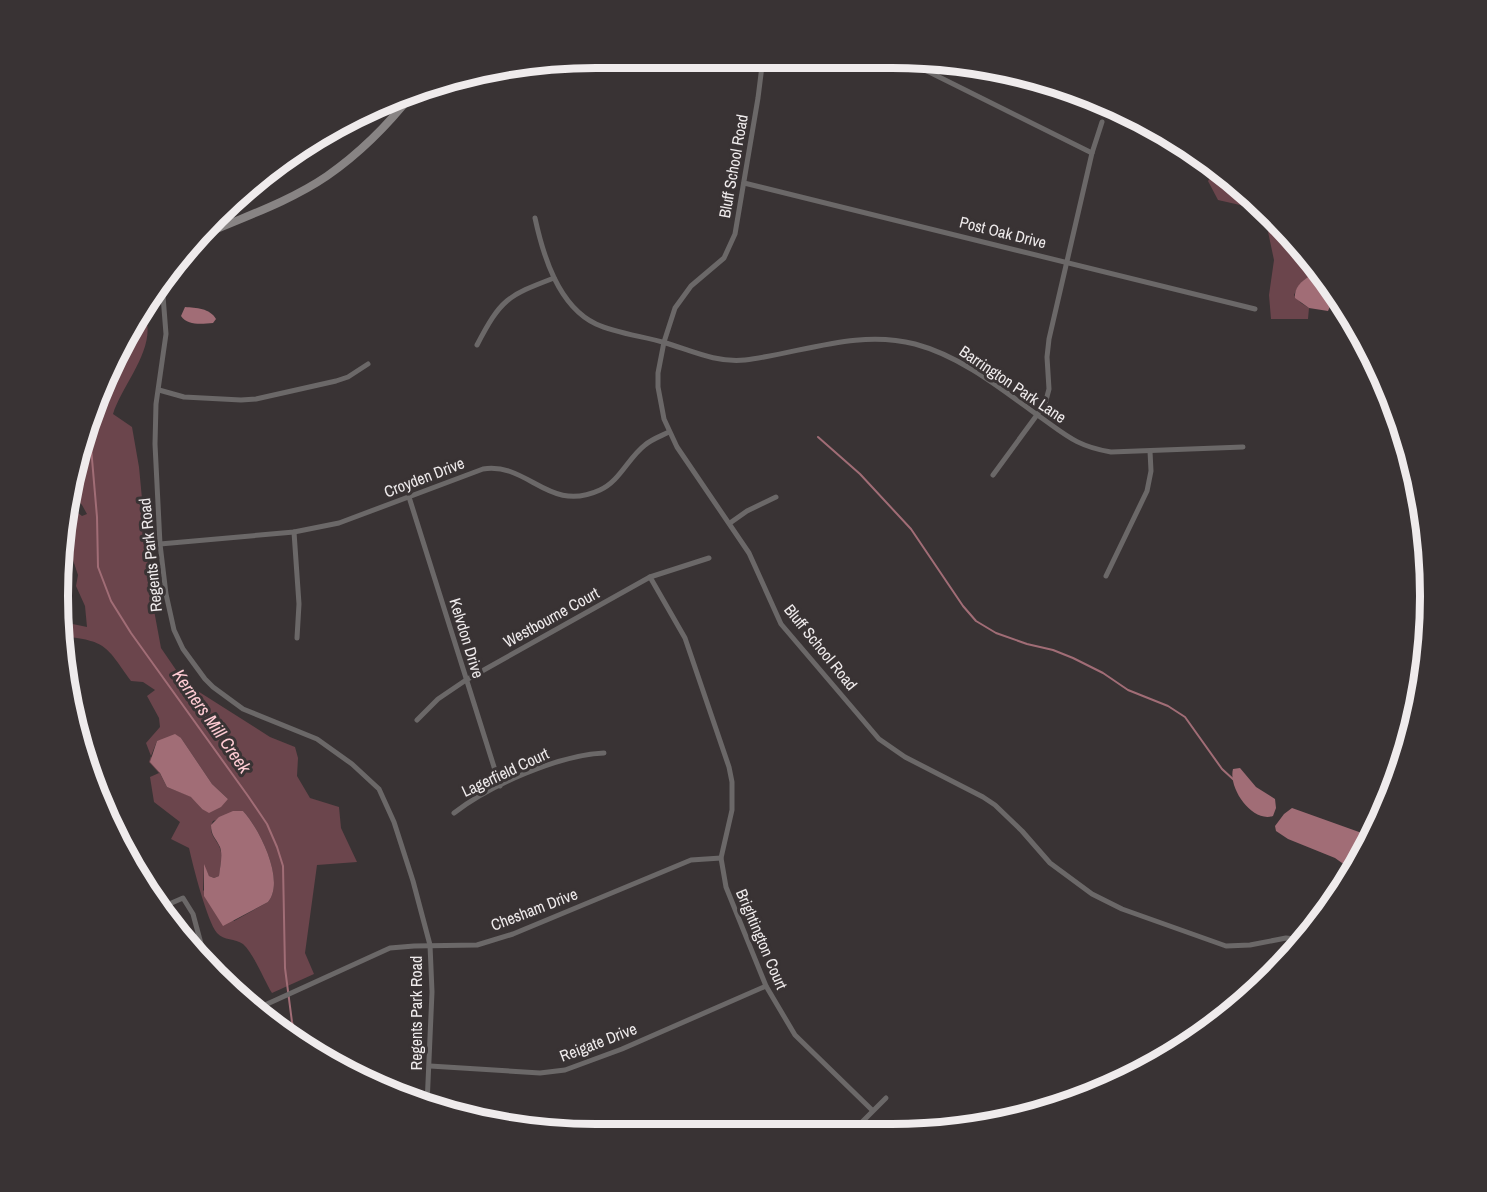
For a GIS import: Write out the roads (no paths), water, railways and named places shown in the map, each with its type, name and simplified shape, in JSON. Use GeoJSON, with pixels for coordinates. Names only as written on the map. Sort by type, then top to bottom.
{"type":"FeatureCollection","features":[{"type":"Feature","properties":{"kind":"main road"},"geometry":{"type":"LineString","coordinates":[[216,229],[288,197],[326,177],[361,149],[404,104]]}},
{"type":"Feature","properties":{"kind":"street","name":"Bluff School Road"},"geometry":{"type":"LineString","coordinates":[[761,68],[735,234],[724,258],[682,296],[668,324],[658,373],[658,387],[669,432],[749,553],[781,624],[879,739],[905,757],[975,792],[995,805],[1050,863],[1071,880],[1115,906],[1217,944],[1235,947],[1277,939],[1292,940]]}},
{"type":"Feature","properties":{"kind":"street"},"geometry":{"type":"LineString","coordinates":[[923,69],[1092,153]]}},
{"type":"Feature","properties":{"kind":"street"},"geometry":{"type":"LineString","coordinates":[[993,475],[1045,404],[1049,389],[1047,357],[1049,339],[1092,153],[1102,122]]}},
{"type":"Feature","properties":{"kind":"street","name":"Post Oak Drive"},"geometry":{"type":"LineString","coordinates":[[744,183],[1256,309]]}},
{"type":"Feature","properties":{"kind":"street","name":"Barrington Park Lane"},"geometry":{"type":"LineString","coordinates":[[535,218],[539,238],[554,278],[571,304],[587,319],[615,330],[664,342],[717,360],[745,360],[840,341],[888,338],[915,344],[955,360],[1038,415],[1070,440],[1082,445],[1111,452],[1244,447]]}},
{"type":"Feature","properties":{"kind":"street"},"geometry":{"type":"LineString","coordinates":[[477,345],[493,314],[502,304],[518,292],[554,278]]}},
{"type":"Feature","properties":{"kind":"street","name":"Regents Park Road"},"geometry":{"type":"LineString","coordinates":[[163,294],[166,334],[156,404],[155,433],[160,544],[166,594],[174,630],[183,649],[205,679],[243,709],[306,733],[324,743],[352,764],[379,789],[394,822],[414,881],[430,945],[432,992],[428,1097]]}},
{"type":"Feature","properties":{"kind":"street"},"geometry":{"type":"LineString","coordinates":[[159,390],[198,399],[256,399],[336,381],[348,377],[368,364]]}},
{"type":"Feature","properties":{"kind":"street","name":"Croyden Drive"},"geometry":{"type":"LineString","coordinates":[[160,544],[294,532],[339,523],[483,469],[511,470],[532,483],[560,495],[590,494],[612,483],[644,446],[669,432]]}},
{"type":"Feature","properties":{"kind":"street"},"geometry":{"type":"LineString","coordinates":[[1106,576],[1147,491],[1150,451]]}},
{"type":"Feature","properties":{"kind":"street","name":"Kelvdon Drive"},"geometry":{"type":"LineString","coordinates":[[409,497],[500,786]]}},
{"type":"Feature","properties":{"kind":"street"},"geometry":{"type":"LineString","coordinates":[[730,523],[747,511],[776,497]]}},
{"type":"Feature","properties":{"kind":"street"},"geometry":{"type":"LineString","coordinates":[[294,532],[299,604],[297,638]]}},
{"type":"Feature","properties":{"kind":"street","name":"Westbourne Court"},"geometry":{"type":"LineString","coordinates":[[417,720],[438,699],[466,680],[650,577],[709,558]]}},
{"type":"Feature","properties":{"kind":"street","name":"Brightington Court"},"geometry":{"type":"LineString","coordinates":[[650,577],[685,638],[729,767],[733,795],[722,858],[726,886],[766,986],[795,1035],[872,1110]]}},
{"type":"Feature","properties":{"kind":"street","name":"Lagerfield Court"},"geometry":{"type":"LineString","coordinates":[[454,813],[500,786],[552,762],[585,754],[604,753]]}},
{"type":"Feature","properties":{"kind":"street","name":"Chesham Drive"},"geometry":{"type":"LineString","coordinates":[[263,1006],[390,948],[477,945],[513,934],[692,860],[722,858]]}},
{"type":"Feature","properties":{"kind":"street"},"geometry":{"type":"LineString","coordinates":[[168,905],[183,898],[193,914],[202,947]]}},
{"type":"Feature","properties":{"kind":"street","name":"Reigate Drive"},"geometry":{"type":"LineString","coordinates":[[430,1066],[540,1073],[565,1070],[622,1049],[766,986]]}},
{"type":"Feature","properties":{"kind":"street"},"geometry":{"type":"LineString","coordinates":[[859,1124],[886,1098]]}},
{"type":"Feature","properties":{"kind":"waterway"},"geometry":{"type":"LineString","coordinates":[[818,437],[860,474],[911,529],[963,606],[976,621],[996,633],[1073,658],[1103,673],[1128,690],[1168,706],[1185,717],[1222,769],[1234,780]]}},
{"type":"Feature","properties":{"kind":"waterway","name":"Kerners Mill Creek"},"geometry":{"type":"LineString","coordinates":[[91,444],[97,517],[98,567],[111,601],[131,633],[267,824],[277,847],[283,866],[285,968],[294,1029]]}}]}
